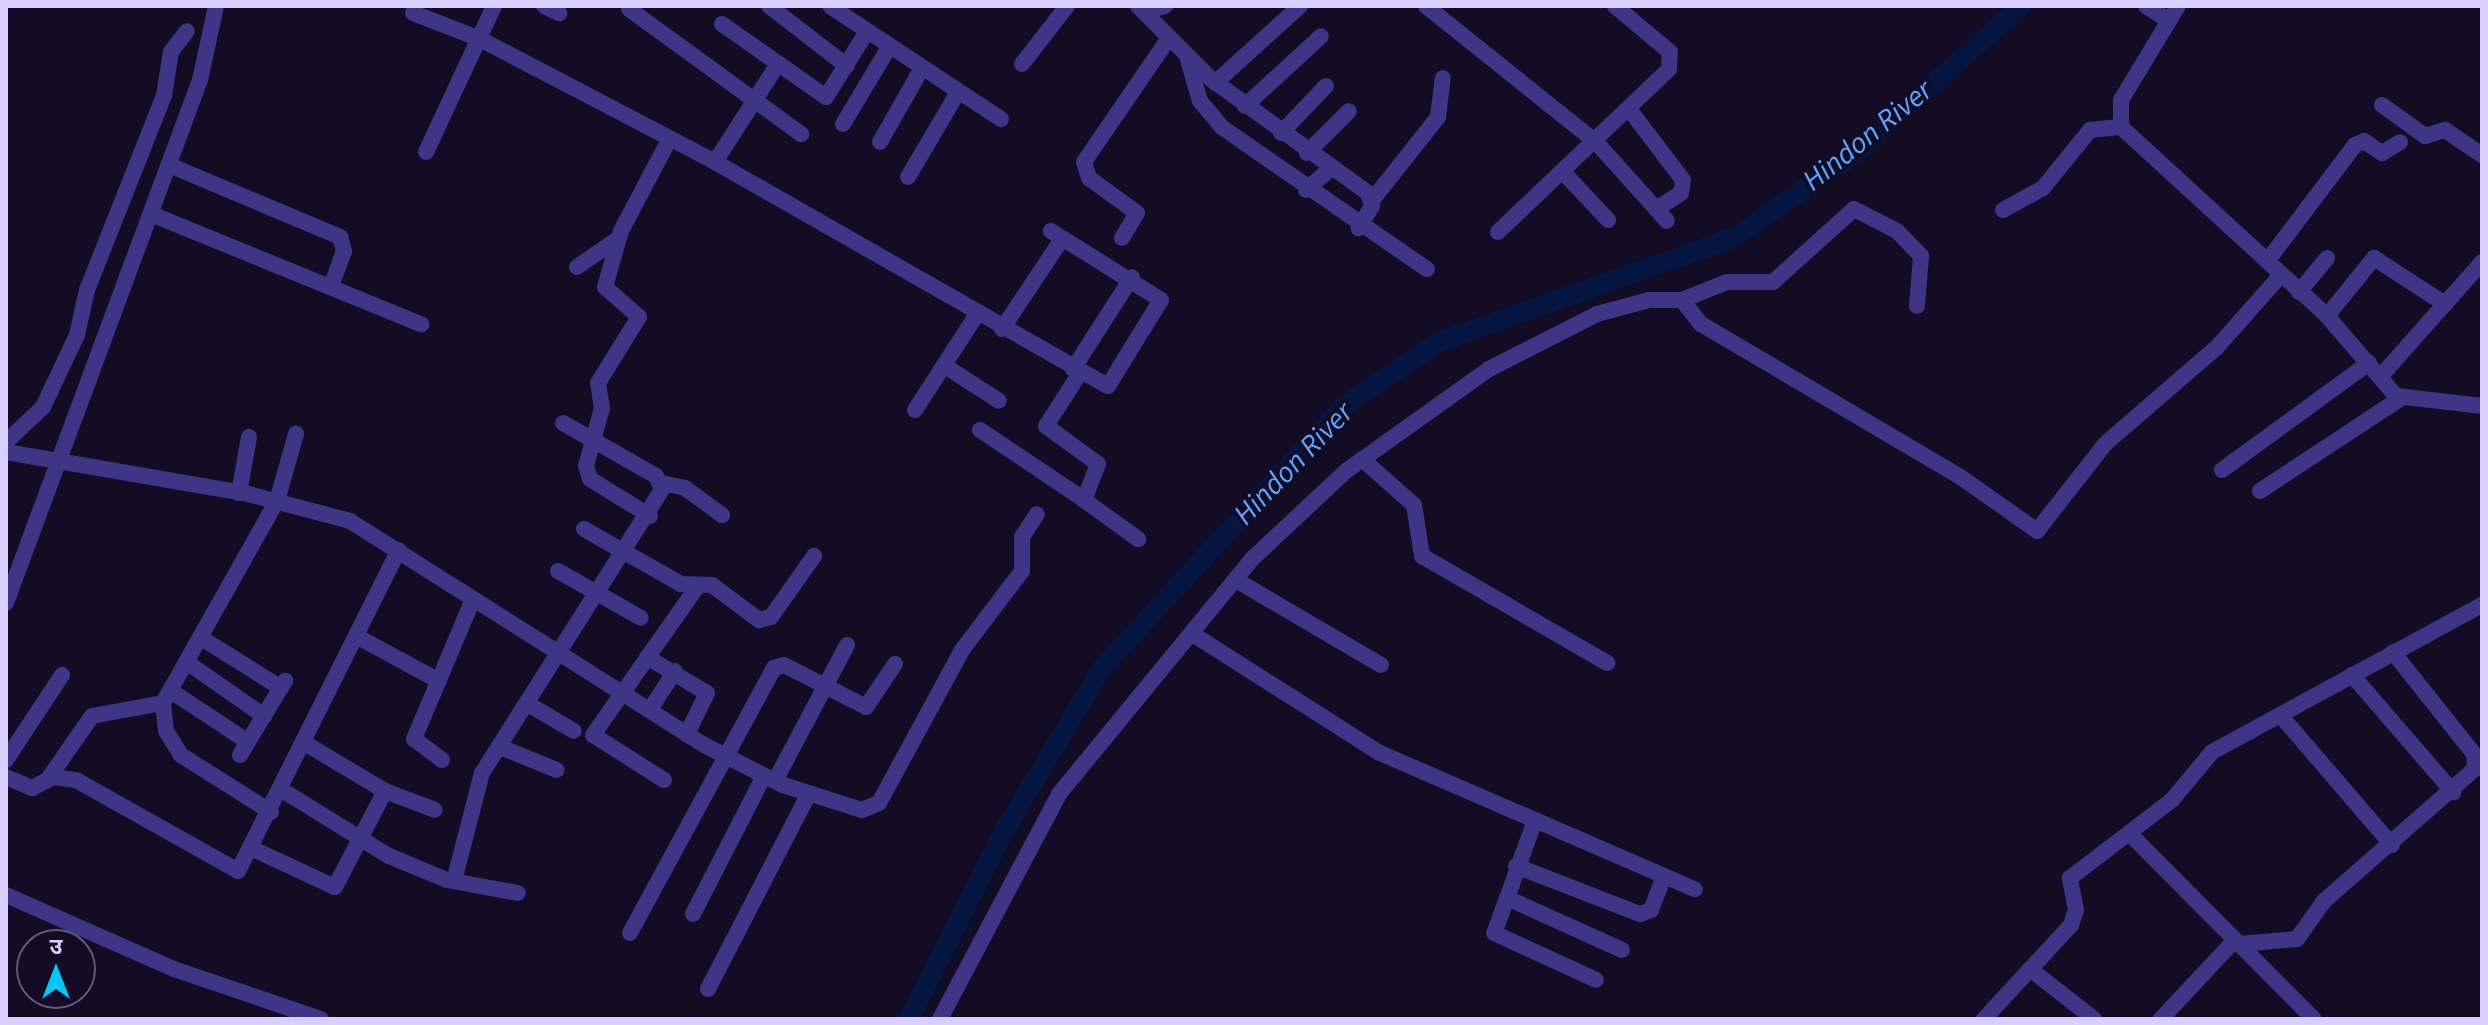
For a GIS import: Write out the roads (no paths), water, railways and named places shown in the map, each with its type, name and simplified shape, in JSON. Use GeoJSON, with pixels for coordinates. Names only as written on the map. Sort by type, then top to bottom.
{"type":"FeatureCollection","features":[{"type":"Feature","properties":{"kind":"street"},"geometry":{"type":"LineString","coordinates":[[6,603],[200,80],[216,6]]}},
{"type":"Feature","properties":{"kind":"street"},"geometry":{"type":"LineString","coordinates":[[426,152],[494,6]]}},
{"type":"Feature","properties":{"kind":"street"},"geometry":{"type":"LineString","coordinates":[[769,6],[847,66]]}},
{"type":"Feature","properties":{"kind":"street"},"geometry":{"type":"LineString","coordinates":[[830,6],[866,33],[1001,119]]}},
{"type":"Feature","properties":{"kind":"street"},"geometry":{"type":"LineString","coordinates":[[1022,64],[1067,6]]}},
{"type":"Feature","properties":{"kind":"street"},"geometry":{"type":"LineString","coordinates":[[1141,9],[1165,6]]}},
{"type":"Feature","properties":{"kind":"street"},"geometry":{"type":"LineString","coordinates":[[1215,83],[1300,6]]}},
{"type":"Feature","properties":{"kind":"street"},"geometry":{"type":"LineString","coordinates":[[1426,6],[1596,142],[1661,215],[1681,193],[1683,180],[1629,109]]}},
{"type":"Feature","properties":{"kind":"street"},"geometry":{"type":"LineString","coordinates":[[1498,232],[1596,142],[1671,61],[1665,47],[1615,6]]}},
{"type":"Feature","properties":{"kind":"street"},"geometry":{"type":"LineString","coordinates":[[2146,6],[2169,21]]}},
{"type":"Feature","properties":{"kind":"street"},"geometry":{"type":"LineString","coordinates":[[2121,127],[2121,100],[2178,6]]}},
{"type":"Feature","properties":{"kind":"street"},"geometry":{"type":"LineString","coordinates":[[629,9],[801,134]]}},
{"type":"Feature","properties":{"kind":"street"},"geometry":{"type":"LineString","coordinates":[[1141,9],[1188,60],[1215,83],[1373,199]]}},
{"type":"Feature","properties":{"kind":"street"},"geometry":{"type":"LineString","coordinates":[[413,13],[480,39],[668,142],[715,162],[1002,329],[1108,386],[1161,305],[1159,294],[1057,235],[1002,329]]}},
{"type":"Feature","properties":{"kind":"street"},"geometry":{"type":"LineString","coordinates":[[722,24],[826,97],[866,33]]}},
{"type":"Feature","properties":{"kind":"street"},"geometry":{"type":"LineString","coordinates":[[6,442],[43,407],[77,335],[87,290],[164,96],[171,52],[187,31]]}},
{"type":"Feature","properties":{"kind":"street"},"geometry":{"type":"LineString","coordinates":[[1245,106],[1321,36]]}},
{"type":"Feature","properties":{"kind":"street"},"geometry":{"type":"LineString","coordinates":[[1122,238],[1137,213],[1089,178],[1084,162],[1169,38]]}},
{"type":"Feature","properties":{"kind":"street"},"geometry":{"type":"LineString","coordinates":[[843,124],[889,47]]}},
{"type":"Feature","properties":{"kind":"street"},"geometry":{"type":"LineString","coordinates":[[1188,60],[1200,101],[1223,128],[1359,228],[1427,269]]}},
{"type":"Feature","properties":{"kind":"street"},"geometry":{"type":"LineString","coordinates":[[715,162],[778,64]]}},
{"type":"Feature","properties":{"kind":"street"},"geometry":{"type":"LineString","coordinates":[[880,142],[922,68]]}},
{"type":"Feature","properties":{"kind":"street"},"geometry":{"type":"LineString","coordinates":[[1359,228],[1373,199],[1438,117],[1443,78]]}},
{"type":"Feature","properties":{"kind":"street"},"geometry":{"type":"LineString","coordinates":[[1281,133],[1326,86]]}},
{"type":"Feature","properties":{"kind":"street"},"geometry":{"type":"LineString","coordinates":[[908,177],[958,92]]}},
{"type":"Feature","properties":{"kind":"street"},"geometry":{"type":"LineString","coordinates":[[2382,105],[2425,136],[2445,130],[2482,155]]}},
{"type":"Feature","properties":{"kind":"street"},"geometry":{"type":"LineString","coordinates":[[1307,153],[1349,111]]}},
{"type":"Feature","properties":{"kind":"street"},"geometry":{"type":"LineString","coordinates":[[2003,210],[2043,188],[2090,130],[2121,127],[2327,316],[2401,398]]}},
{"type":"Feature","properties":{"kind":"street"},"geometry":{"type":"LineString","coordinates":[[2268,260],[2355,145],[2364,141],[2382,153],[2400,142]]}},
{"type":"Feature","properties":{"kind":"street"},"geometry":{"type":"LineString","coordinates":[[650,516],[586,474],[597,439],[598,383],[639,317],[606,290],[619,238],[668,142]]}},
{"type":"Feature","properties":{"kind":"street"},"geometry":{"type":"LineString","coordinates":[[169,165],[340,237],[344,251],[331,287]]}},
{"type":"Feature","properties":{"kind":"street"},"geometry":{"type":"LineString","coordinates":[[1306,190],[1331,168]]}},
{"type":"Feature","properties":{"kind":"street"},"geometry":{"type":"LineString","coordinates":[[1563,172],[1608,220]]}},
{"type":"Feature","properties":{"kind":"street"},"geometry":{"type":"LineString","coordinates":[[940,1019],[1059,794],[1194,635],[1236,580],[1362,459],[1489,369],[1597,314],[1649,300],[1682,300],[1727,282],[1773,282],[1854,209],[1897,231],[1921,256],[1917,306]]}},
{"type":"Feature","properties":{"kind":"street"},"geometry":{"type":"LineString","coordinates":[[151,214],[421,324]]}},
{"type":"Feature","properties":{"kind":"street"},"geometry":{"type":"LineString","coordinates":[[577,267],[619,238]]}},
{"type":"Feature","properties":{"kind":"street"},"geometry":{"type":"LineString","coordinates":[[2299,292],[2327,258]]}},
{"type":"Feature","properties":{"kind":"street"},"geometry":{"type":"LineString","coordinates":[[2327,316],[2374,258],[2445,304]]}},
{"type":"Feature","properties":{"kind":"street"},"geometry":{"type":"LineString","coordinates":[[2222,470],[2374,370],[2445,304],[2482,262]]}},
{"type":"Feature","properties":{"kind":"street"},"geometry":{"type":"LineString","coordinates":[[1682,300],[1701,324],[1962,478],[2037,531],[2105,444],[2217,347],[2281,275]]}},
{"type":"Feature","properties":{"kind":"street"},"geometry":{"type":"LineString","coordinates":[[1083,499],[1098,464],[1046,426],[1132,277]]}},
{"type":"Feature","properties":{"kind":"street"},"geometry":{"type":"LineString","coordinates":[[915,410],[977,314]]}},
{"type":"Feature","properties":{"kind":"street"},"geometry":{"type":"LineString","coordinates":[[945,366],[999,401]]}},
{"type":"Feature","properties":{"kind":"street"},"geometry":{"type":"LineString","coordinates":[[2260,491],[2401,398],[2482,406]]}},
{"type":"Feature","properties":{"kind":"street"},"geometry":{"type":"LineString","coordinates":[[563,423],[597,439],[662,483],[685,488],[722,515]]}},
{"type":"Feature","properties":{"kind":"street"},"geometry":{"type":"LineString","coordinates":[[980,430],[1138,539]]}},
{"type":"Feature","properties":{"kind":"street"},"geometry":{"type":"LineString","coordinates":[[271,812],[181,755],[166,731],[167,697],[203,639],[277,501],[296,434]]}},
{"type":"Feature","properties":{"kind":"street"},"geometry":{"type":"LineString","coordinates":[[239,493],[249,437]]}},
{"type":"Feature","properties":{"kind":"street"},"geometry":{"type":"LineString","coordinates":[[6,452],[239,493],[350,521],[626,691],[723,755],[770,778],[862,810],[879,803],[962,650],[1022,571],[1022,537],[1037,514]]}},
{"type":"Feature","properties":{"kind":"street"},"geometry":{"type":"LineString","coordinates":[[1362,459],[1414,505],[1422,556],[1607,663]]}},
{"type":"Feature","properties":{"kind":"street"},"geometry":{"type":"LineString","coordinates":[[454,881],[482,773],[626,555],[650,516],[662,483]]}},
{"type":"Feature","properties":{"kind":"street"},"geometry":{"type":"LineString","coordinates":[[584,529],[626,555],[697,587],[712,585],[750,617],[767,620],[814,556]]}},
{"type":"Feature","properties":{"kind":"street"},"geometry":{"type":"LineString","coordinates":[[48,779],[76,780],[231,870],[244,867],[308,745],[399,550]]}},
{"type":"Feature","properties":{"kind":"street"},"geometry":{"type":"LineString","coordinates":[[558,571],[641,618]]}},
{"type":"Feature","properties":{"kind":"street"},"geometry":{"type":"LineString","coordinates":[[1236,580],[1381,665]]}},
{"type":"Feature","properties":{"kind":"street"},"geometry":{"type":"LineString","coordinates":[[664,780],[593,735],[697,587]]}},
{"type":"Feature","properties":{"kind":"street"},"geometry":{"type":"LineString","coordinates":[[442,760],[414,739],[473,599]]}},
{"type":"Feature","properties":{"kind":"street"},"geometry":{"type":"LineString","coordinates":[[1984,1019],[2075,918],[2070,878],[2172,800],[2212,752],[2482,605]]}},
{"type":"Feature","properties":{"kind":"street"},"geometry":{"type":"LineString","coordinates":[[1194,635],[1339,731],[1695,889]]}},
{"type":"Feature","properties":{"kind":"street"},"geometry":{"type":"LineString","coordinates":[[358,637],[439,681]]}},
{"type":"Feature","properties":{"kind":"street"},"geometry":{"type":"LineString","coordinates":[[6,777],[32,788],[48,779],[92,716],[167,697],[244,749],[284,684],[203,639]]}},
{"type":"Feature","properties":{"kind":"street"},"geometry":{"type":"LineString","coordinates":[[693,914],[847,645]]}},
{"type":"Feature","properties":{"kind":"street"},"geometry":{"type":"LineString","coordinates":[[2161,1019],[2237,942],[2297,939],[2324,901],[2453,792],[2475,769],[2474,754],[2393,652]]}},
{"type":"Feature","properties":{"kind":"street"},"geometry":{"type":"LineString","coordinates":[[647,657],[675,671],[707,693],[687,734]]}},
{"type":"Feature","properties":{"kind":"street"},"geometry":{"type":"LineString","coordinates":[[188,663],[264,716]]}},
{"type":"Feature","properties":{"kind":"street"},"geometry":{"type":"LineString","coordinates":[[630,933],[723,755],[774,668],[784,665],[866,707],[895,664]]}},
{"type":"Feature","properties":{"kind":"street"},"geometry":{"type":"LineString","coordinates":[[651,708],[675,671]]}},
{"type":"Feature","properties":{"kind":"street"},"geometry":{"type":"LineString","coordinates":[[6,760],[62,675]]}},
{"type":"Feature","properties":{"kind":"street"},"geometry":{"type":"LineString","coordinates":[[2352,675],[2453,792]]}},
{"type":"Feature","properties":{"kind":"street"},"geometry":{"type":"LineString","coordinates":[[528,704],[574,731]]}},
{"type":"Feature","properties":{"kind":"street"},"geometry":{"type":"LineString","coordinates":[[2281,716],[2392,845]]}},
{"type":"Feature","properties":{"kind":"street"},"geometry":{"type":"LineString","coordinates":[[308,745],[385,791],[435,810]]}},
{"type":"Feature","properties":{"kind":"street"},"geometry":{"type":"LineString","coordinates":[[500,747],[557,770]]}},
{"type":"Feature","properties":{"kind":"street"},"geometry":{"type":"LineString","coordinates":[[282,790],[360,837],[454,881],[518,893]]}},
{"type":"Feature","properties":{"kind":"street"},"geometry":{"type":"LineString","coordinates":[[253,849],[332,888],[385,791]]}},
{"type":"Feature","properties":{"kind":"street"},"geometry":{"type":"LineString","coordinates":[[708,989],[809,793]]}},
{"type":"Feature","properties":{"kind":"street"},"geometry":{"type":"LineString","coordinates":[[1535,820],[1494,933],[1596,980]]}},
{"type":"Feature","properties":{"kind":"street"},"geometry":{"type":"LineString","coordinates":[[2129,833],[2314,1019]]}},
{"type":"Feature","properties":{"kind":"street"},"geometry":{"type":"LineString","coordinates":[[1516,866],[1640,914],[1651,910],[1664,876]]}},
{"type":"Feature","properties":{"kind":"street"},"geometry":{"type":"LineString","coordinates":[[6,895],[174,969],[321,1019]]}},
{"type":"Feature","properties":{"kind":"street"},"geometry":{"type":"LineString","coordinates":[[1507,898],[1622,950]]}},
{"type":"Feature","properties":{"kind":"street"},"geometry":{"type":"LineString","coordinates":[[2030,969],[2094,1019]]}},
{"type":"Feature","properties":{"kind":"waterway","name":"Hindon River"},"geometry":{"type":"LineString","coordinates":[[909,1019],[1004,831],[1102,668],[1345,405],[1439,342],[1735,237],[1852,156],[2021,6]]}}]}
